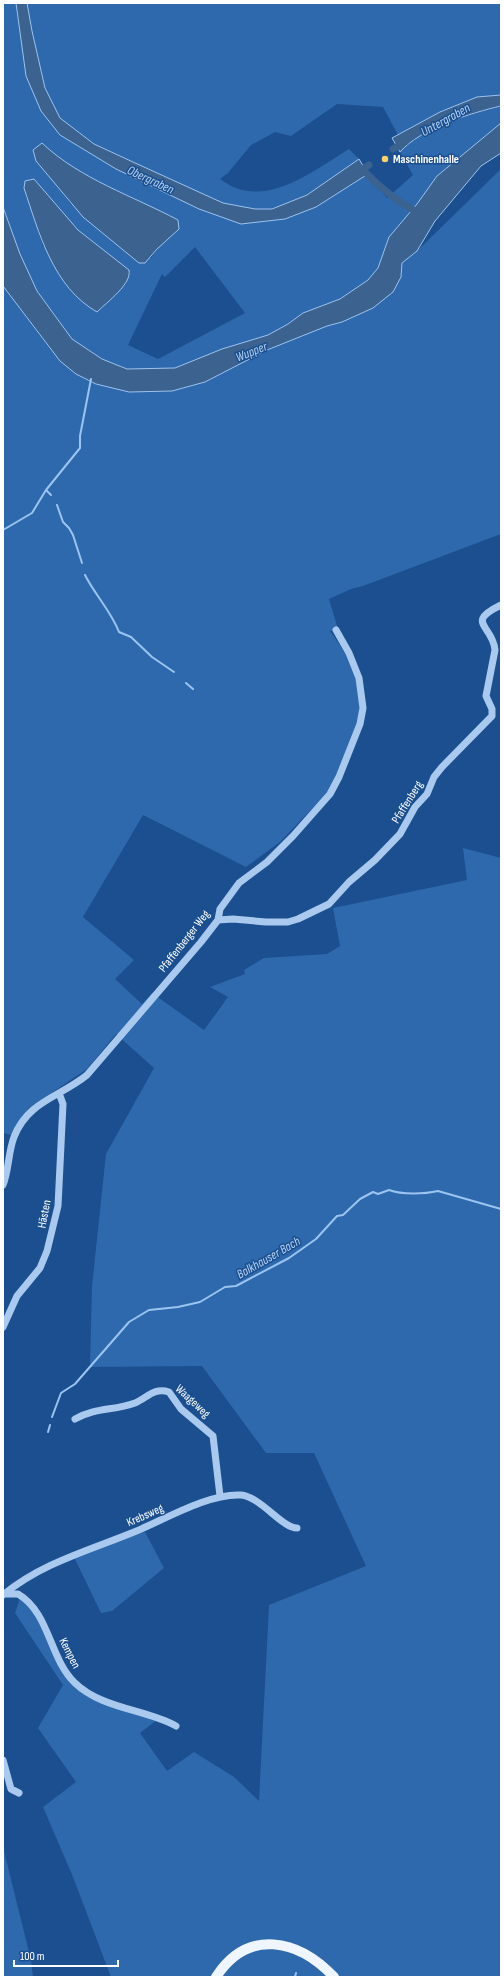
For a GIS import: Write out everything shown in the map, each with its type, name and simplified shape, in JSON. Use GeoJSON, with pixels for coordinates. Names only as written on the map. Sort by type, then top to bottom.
{"type":"FeatureCollection","features":[{"type":"Feature","properties":{"kind":"main road"},"geometry":{"type":"LineString","coordinates":[[216,1977],[228,1961],[239,1953],[255,1946],[269,1944],[287,1946],[304,1952],[317,1960],[334,1977]]}},
{"type":"Feature","properties":{"kind":"street","name":"Pfaffenberg"},"geometry":{"type":"LineString","coordinates":[[218,920],[233,919],[282,922],[302,917],[329,904],[349,882],[375,860],[400,834],[415,807],[427,794],[434,777],[442,766],[492,716],[492,709],[486,696],[495,644],[482,622],[482,617],[486,613],[501,605]]}},
{"type":"Feature","properties":{"kind":"street","name":"Pfaffenberger Weg"},"geometry":{"type":"LineString","coordinates":[[3,1185],[7,1173],[11,1146],[21,1124],[36,1106],[60,1093],[87,1075],[218,920],[220,909],[239,883],[274,856],[330,794],[350,750],[360,724],[364,708],[359,678],[352,659],[336,630]]}},
{"type":"Feature","properties":{"kind":"street","name":"Hästen"},"geometry":{"type":"LineString","coordinates":[[3,1327],[17,1296],[42,1264],[56,1216],[63,1104],[60,1093]]}},
{"type":"Feature","properties":{"kind":"street","name":"Waageweg"},"geometry":{"type":"LineString","coordinates":[[75,1420],[96,1410],[135,1403],[154,1391],[168,1392],[181,1408],[213,1436],[220,1496]]}},
{"type":"Feature","properties":{"kind":"street","name":"Krebsweg"},"geometry":{"type":"LineString","coordinates":[[4,1595],[22,1581],[64,1558],[134,1532],[220,1496],[236,1495],[248,1497],[293,1528],[297,1528]]}},
{"type":"Feature","properties":{"kind":"street","name":"Kempen"},"geometry":{"type":"LineString","coordinates":[[4,1595],[18,1594],[33,1607],[47,1631],[68,1676],[80,1687],[105,1700],[176,1726]]}},
{"type":"Feature","properties":{"kind":"street"},"geometry":{"type":"LineString","coordinates":[[3,1760],[11,1789],[19,1794]]}},
{"type":"Feature","properties":{"kind":"shaded area"},"geometry":{"type":"Polygon","coordinates":[[[3,3],[16,3],[26,76],[60,135],[116,169],[199,209],[241,224],[285,219],[316,207],[368,174],[387,198],[413,175],[400,152],[409,143],[433,129],[447,123],[476,113],[501,107],[501,123],[437,176],[417,204],[389,237],[378,268],[368,280],[340,299],[303,313],[288,324],[268,335],[222,349],[175,368],[127,369],[102,359],[72,339],[37,291],[20,254],[3,207],[3,3]],[[42,143],[63,194],[70,203],[130,256],[151,258],[178,220],[90,177],[57,156],[42,143]],[[34,179],[24,188],[43,246],[114,295],[126,284],[129,270],[78,230],[34,179]],[[195,247],[165,277],[162,274],[128,345],[158,359],[245,313],[195,247]]]}},
{"type":"Feature","properties":{"kind":"shaded area"},"geometry":{"type":"Polygon","coordinates":[[[27,3],[501,3],[501,95],[477,97],[440,112],[398,135],[383,107],[337,104],[291,136],[275,132],[251,145],[228,173],[220,179],[236,188],[253,191],[270,190],[286,185],[303,177],[349,149],[359,159],[307,195],[272,209],[255,209],[223,204],[94,144],[60,118],[45,88],[27,3]]]}},
{"type":"Feature","properties":{"kind":"shaded area"},"geometry":{"type":"Polygon","coordinates":[[[501,169],[501,534],[363,586],[351,589],[329,599],[338,629],[330,631],[348,658],[360,688],[362,709],[360,720],[338,773],[328,792],[280,842],[246,867],[143,815],[83,917],[134,960],[115,979],[142,1004],[152,993],[204,1030],[228,997],[210,987],[245,974],[244,970],[264,958],[327,954],[340,946],[333,908],[467,880],[463,848],[501,858],[501,1977],[111,1977],[73,1877],[43,1807],[76,1782],[38,1728],[63,1685],[15,1613],[20,1598],[39,1620],[62,1672],[72,1683],[157,1720],[140,1733],[167,1771],[194,1752],[234,1777],[259,1801],[269,1605],[366,1566],[314,1453],[266,1453],[202,1366],[90,1367],[92,1286],[106,1154],[154,1068],[116,1034],[87,1069],[29,1108],[11,1135],[3,1133],[3,286],[51,350],[116,388],[129,392],[172,391],[205,382],[267,350],[327,326],[342,322],[401,277],[401,263],[417,251],[501,169]]]}},
{"type":"Feature","properties":{"kind":"shaded area"},"geometry":{"type":"Polygon","coordinates":[[[145,1532],[164,1568],[112,1611],[101,1613],[74,1557],[145,1532]]]}},
{"type":"Feature","properties":{"kind":"shaded area"},"geometry":{"type":"Polygon","coordinates":[[[3,1847],[31,1960],[33,1977],[3,1977],[3,1847]]]}},
{"type":"Feature","properties":{"kind":"water"},"geometry":{"type":"Polygon","coordinates":[[[16,3],[27,3],[45,88],[60,118],[94,144],[223,203],[255,209],[272,209],[307,195],[359,159],[368,174],[316,207],[285,219],[241,224],[199,209],[116,169],[60,135],[41,111],[26,76],[16,3]]]}},
{"type":"Feature","properties":{"kind":"water"},"geometry":{"type":"Polygon","coordinates":[[[501,95],[501,106],[461,117],[433,129],[409,143],[400,152],[392,138],[440,112],[477,97],[501,95]]]}},
{"type":"Feature","properties":{"kind":"water","name":"Wupper"},"geometry":{"type":"Polygon","coordinates":[[[501,123],[501,153],[481,166],[435,221],[417,251],[402,263],[401,277],[393,292],[373,308],[342,322],[327,326],[267,350],[205,382],[172,391],[129,392],[96,384],[76,374],[60,361],[3,286],[3,207],[20,254],[37,291],[72,339],[102,359],[127,369],[175,368],[222,349],[268,335],[288,324],[303,313],[340,299],[368,280],[378,268],[389,237],[417,204],[437,176],[501,123]]]}},
{"type":"Feature","properties":{"kind":"water"},"geometry":{"type":"Polygon","coordinates":[[[42,143],[57,156],[90,177],[178,220],[179,229],[157,249],[145,263],[139,263],[83,217],[36,161],[33,150],[42,143]]]}},
{"type":"Feature","properties":{"kind":"water"},"geometry":{"type":"Polygon","coordinates":[[[34,179],[78,230],[129,270],[127,281],[123,287],[97,312],[82,301],[69,288],[50,258],[42,240],[24,188],[25,181],[34,179]]]}},
{"type":"Feature","properties":{"kind":"waterway","name":"Untergraben"},"geometry":{"type":"LineString","coordinates":[[393,149],[405,142]]}},
{"type":"Feature","properties":{"kind":"waterway","name":"Obergraben"},"geometry":{"type":"LineString","coordinates":[[358,172],[369,165]]}},
{"type":"Feature","properties":{"kind":"waterway"},"geometry":{"type":"LineString","coordinates":[[362,169],[389,194],[420,214]]}},
{"type":"Feature","properties":{"kind":"waterway"},"geometry":{"type":"LineString","coordinates":[[3,530],[32,513],[46,490],[80,448],[80,436],[91,379]]}},
{"type":"Feature","properties":{"kind":"waterway"},"geometry":{"type":"LineString","coordinates":[[46,490],[51,495]]}},
{"type":"Feature","properties":{"kind":"waterway"},"geometry":{"type":"LineString","coordinates":[[57,505],[63,522],[73,535],[82,563]]}},
{"type":"Feature","properties":{"kind":"waterway"},"geometry":{"type":"LineString","coordinates":[[85,575],[112,617],[119,632],[131,637],[152,657],[174,672]]}},
{"type":"Feature","properties":{"kind":"waterway"},"geometry":{"type":"LineString","coordinates":[[186,683],[193,689]]}},
{"type":"Feature","properties":{"kind":"waterway","name":"Balkhauser Bach"},"geometry":{"type":"LineString","coordinates":[[52,1417],[61,1393],[75,1384],[129,1322],[149,1310],[178,1307],[200,1302],[225,1287],[236,1286],[289,1258],[316,1239],[337,1216],[343,1215],[360,1199],[373,1192],[378,1194],[389,1190],[400,1193],[414,1194],[438,1191],[501,1209]]}},
{"type":"Feature","properties":{"kind":"waterway","name":"Balkhauser Bach"},"geometry":{"type":"LineString","coordinates":[[48,1432],[50,1425]]}},
{"type":"Feature","properties":{"kind":"waterway"},"geometry":{"type":"LineString","coordinates":[[295,1977],[296,1973]]}},
{"type":"Feature","properties":{"kind":"place","name":"Maschinenhalle"},"geometry":{"type":"Point","coordinates":[385,159]}}]}
